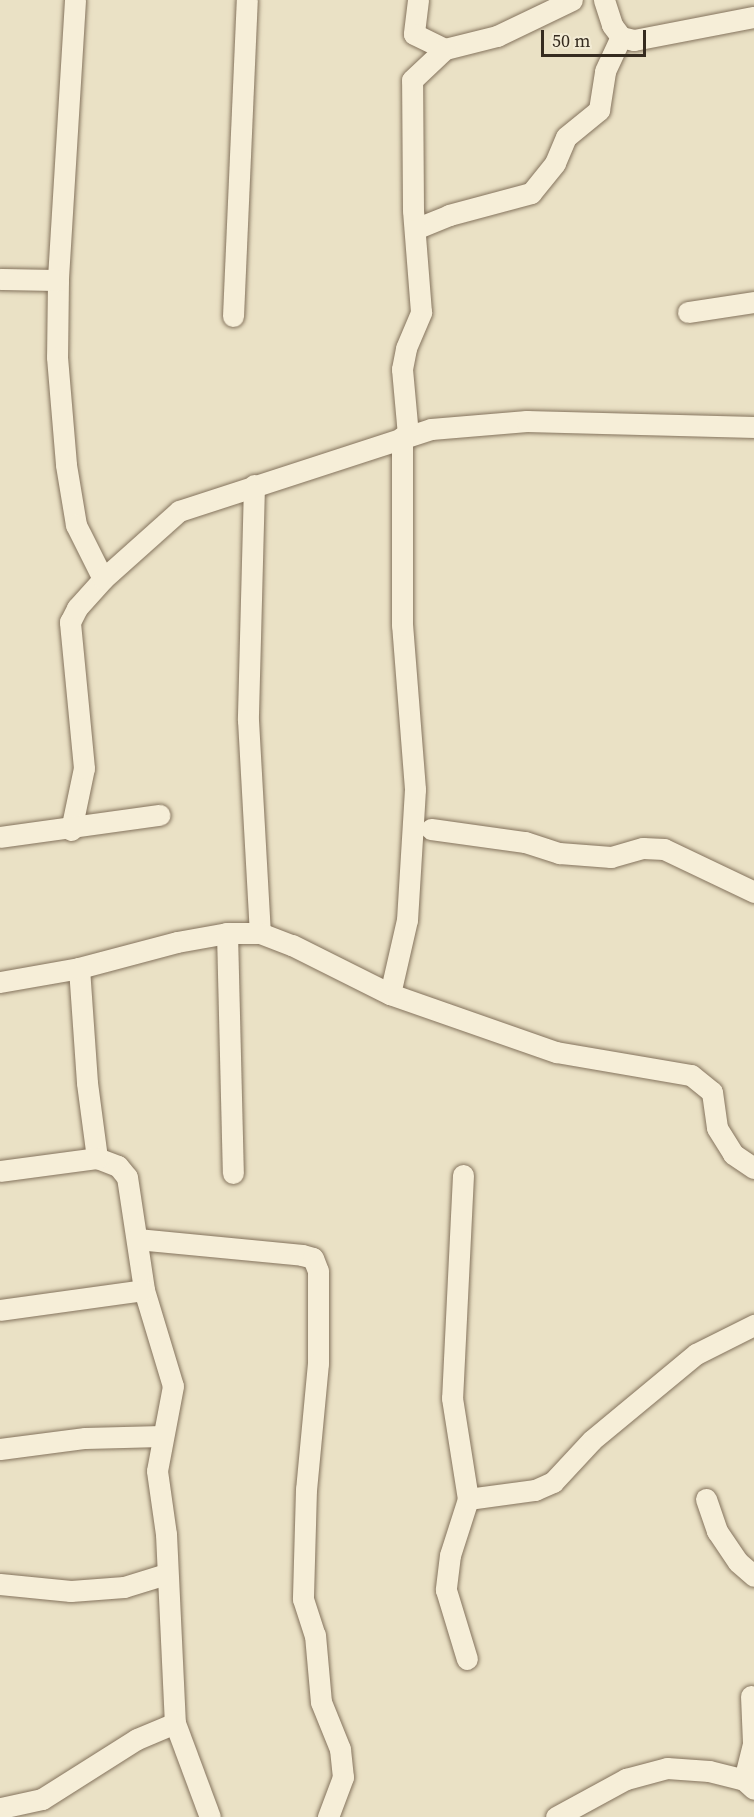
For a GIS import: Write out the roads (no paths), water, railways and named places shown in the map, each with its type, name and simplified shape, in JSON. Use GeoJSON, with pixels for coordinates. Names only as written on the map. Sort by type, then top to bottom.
{"type":"FeatureCollection","features":[{"type":"Feature","properties":{"kind":"street"},"geometry":{"type":"LineString","coordinates":[[75,0],[58,280],[57,357],[66,465],[76,525],[103,579]]}},
{"type":"Feature","properties":{"kind":"street"},"geometry":{"type":"LineString","coordinates":[[232,316],[247,0]]}},
{"type":"Feature","properties":{"kind":"street"},"geometry":{"type":"LineString","coordinates":[[390,994],[407,920],[415,789],[402,625],[405,436],[402,369],[406,348],[421,312],[415,229],[412,80],[417,0]]}},
{"type":"Feature","properties":{"kind":"street"},"geometry":{"type":"LineString","coordinates":[[412,80],[445,49],[497,36],[572,0]]}},
{"type":"Feature","properties":{"kind":"street"},"geometry":{"type":"LineString","coordinates":[[604,0],[612,25],[621,37],[653,39],[754,17]]}},
{"type":"Feature","properties":{"kind":"street"},"geometry":{"type":"LineString","coordinates":[[414,34],[445,49]]}},
{"type":"Feature","properties":{"kind":"street"},"geometry":{"type":"LineString","coordinates":[[415,229],[449,215],[531,193],[555,164],[566,137],[599,110],[605,71],[621,37]]}},
{"type":"Feature","properties":{"kind":"street"},"geometry":{"type":"LineString","coordinates":[[0,279],[58,280]]}},
{"type":"Feature","properties":{"kind":"street"},"geometry":{"type":"LineString","coordinates":[[688,312],[754,302]]}},
{"type":"Feature","properties":{"kind":"street"},"geometry":{"type":"LineString","coordinates":[[71,830],[84,768],[69,629],[77,608],[103,579],[179,511],[405,436],[450,427],[527,421],[754,427]]}},
{"type":"Feature","properties":{"kind":"street"},"geometry":{"type":"LineString","coordinates":[[254,485],[248,720],[260,933]]}},
{"type":"Feature","properties":{"kind":"street"},"geometry":{"type":"LineString","coordinates":[[0,837],[71,830],[159,815]]}},
{"type":"Feature","properties":{"kind":"street"},"geometry":{"type":"LineString","coordinates":[[431,829],[525,842],[559,853],[611,857],[643,848],[664,849],[754,892]]}},
{"type":"Feature","properties":{"kind":"street"},"geometry":{"type":"LineString","coordinates":[[0,982],[80,968],[227,933],[260,933],[292,945],[390,994],[556,1052],[691,1075],[712,1092],[717,1128],[733,1154],[754,1168]]}},
{"type":"Feature","properties":{"kind":"street"},"geometry":{"type":"LineString","coordinates":[[227,933],[233,1173]]}},
{"type":"Feature","properties":{"kind":"street"},"geometry":{"type":"LineString","coordinates":[[80,968],[87,1083],[97,1158]]}},
{"type":"Feature","properties":{"kind":"street"},"geometry":{"type":"LineString","coordinates":[[0,1171],[97,1158],[118,1166],[126,1177],[144,1290],[173,1386],[157,1471],[166,1534],[166,1574],[175,1723],[210,1817]]}},
{"type":"Feature","properties":{"kind":"street"},"geometry":{"type":"LineString","coordinates":[[463,1175],[452,1398],[468,1499],[450,1555],[446,1590],[467,1659]]}},
{"type":"Feature","properties":{"kind":"street"},"geometry":{"type":"LineString","coordinates":[[137,1239],[302,1255],[313,1258],[318,1271],[318,1363],[306,1489],[303,1599],[315,1635],[321,1702],[340,1749],[343,1777],[328,1817]]}},
{"type":"Feature","properties":{"kind":"street"},"geometry":{"type":"LineString","coordinates":[[0,1310],[144,1290]]}},
{"type":"Feature","properties":{"kind":"street"},"geometry":{"type":"LineString","coordinates":[[468,1499],[536,1490],[553,1482],[592,1440],[696,1353],[754,1325]]}},
{"type":"Feature","properties":{"kind":"street"},"geometry":{"type":"LineString","coordinates":[[0,1449],[85,1438],[162,1436]]}},
{"type":"Feature","properties":{"kind":"street"},"geometry":{"type":"LineString","coordinates":[[706,1499],[717,1531],[738,1562],[754,1576]]}},
{"type":"Feature","properties":{"kind":"street"},"geometry":{"type":"LineString","coordinates":[[0,1584],[71,1591],[124,1587],[166,1574]]}},
{"type":"Feature","properties":{"kind":"street"},"geometry":{"type":"LineString","coordinates":[[556,1817],[626,1779],[667,1768],[709,1771],[749,1785],[753,1743],[751,1696]]}},
{"type":"Feature","properties":{"kind":"street"},"geometry":{"type":"LineString","coordinates":[[1,1808],[42,1799],[137,1739],[175,1723]]}}]}
